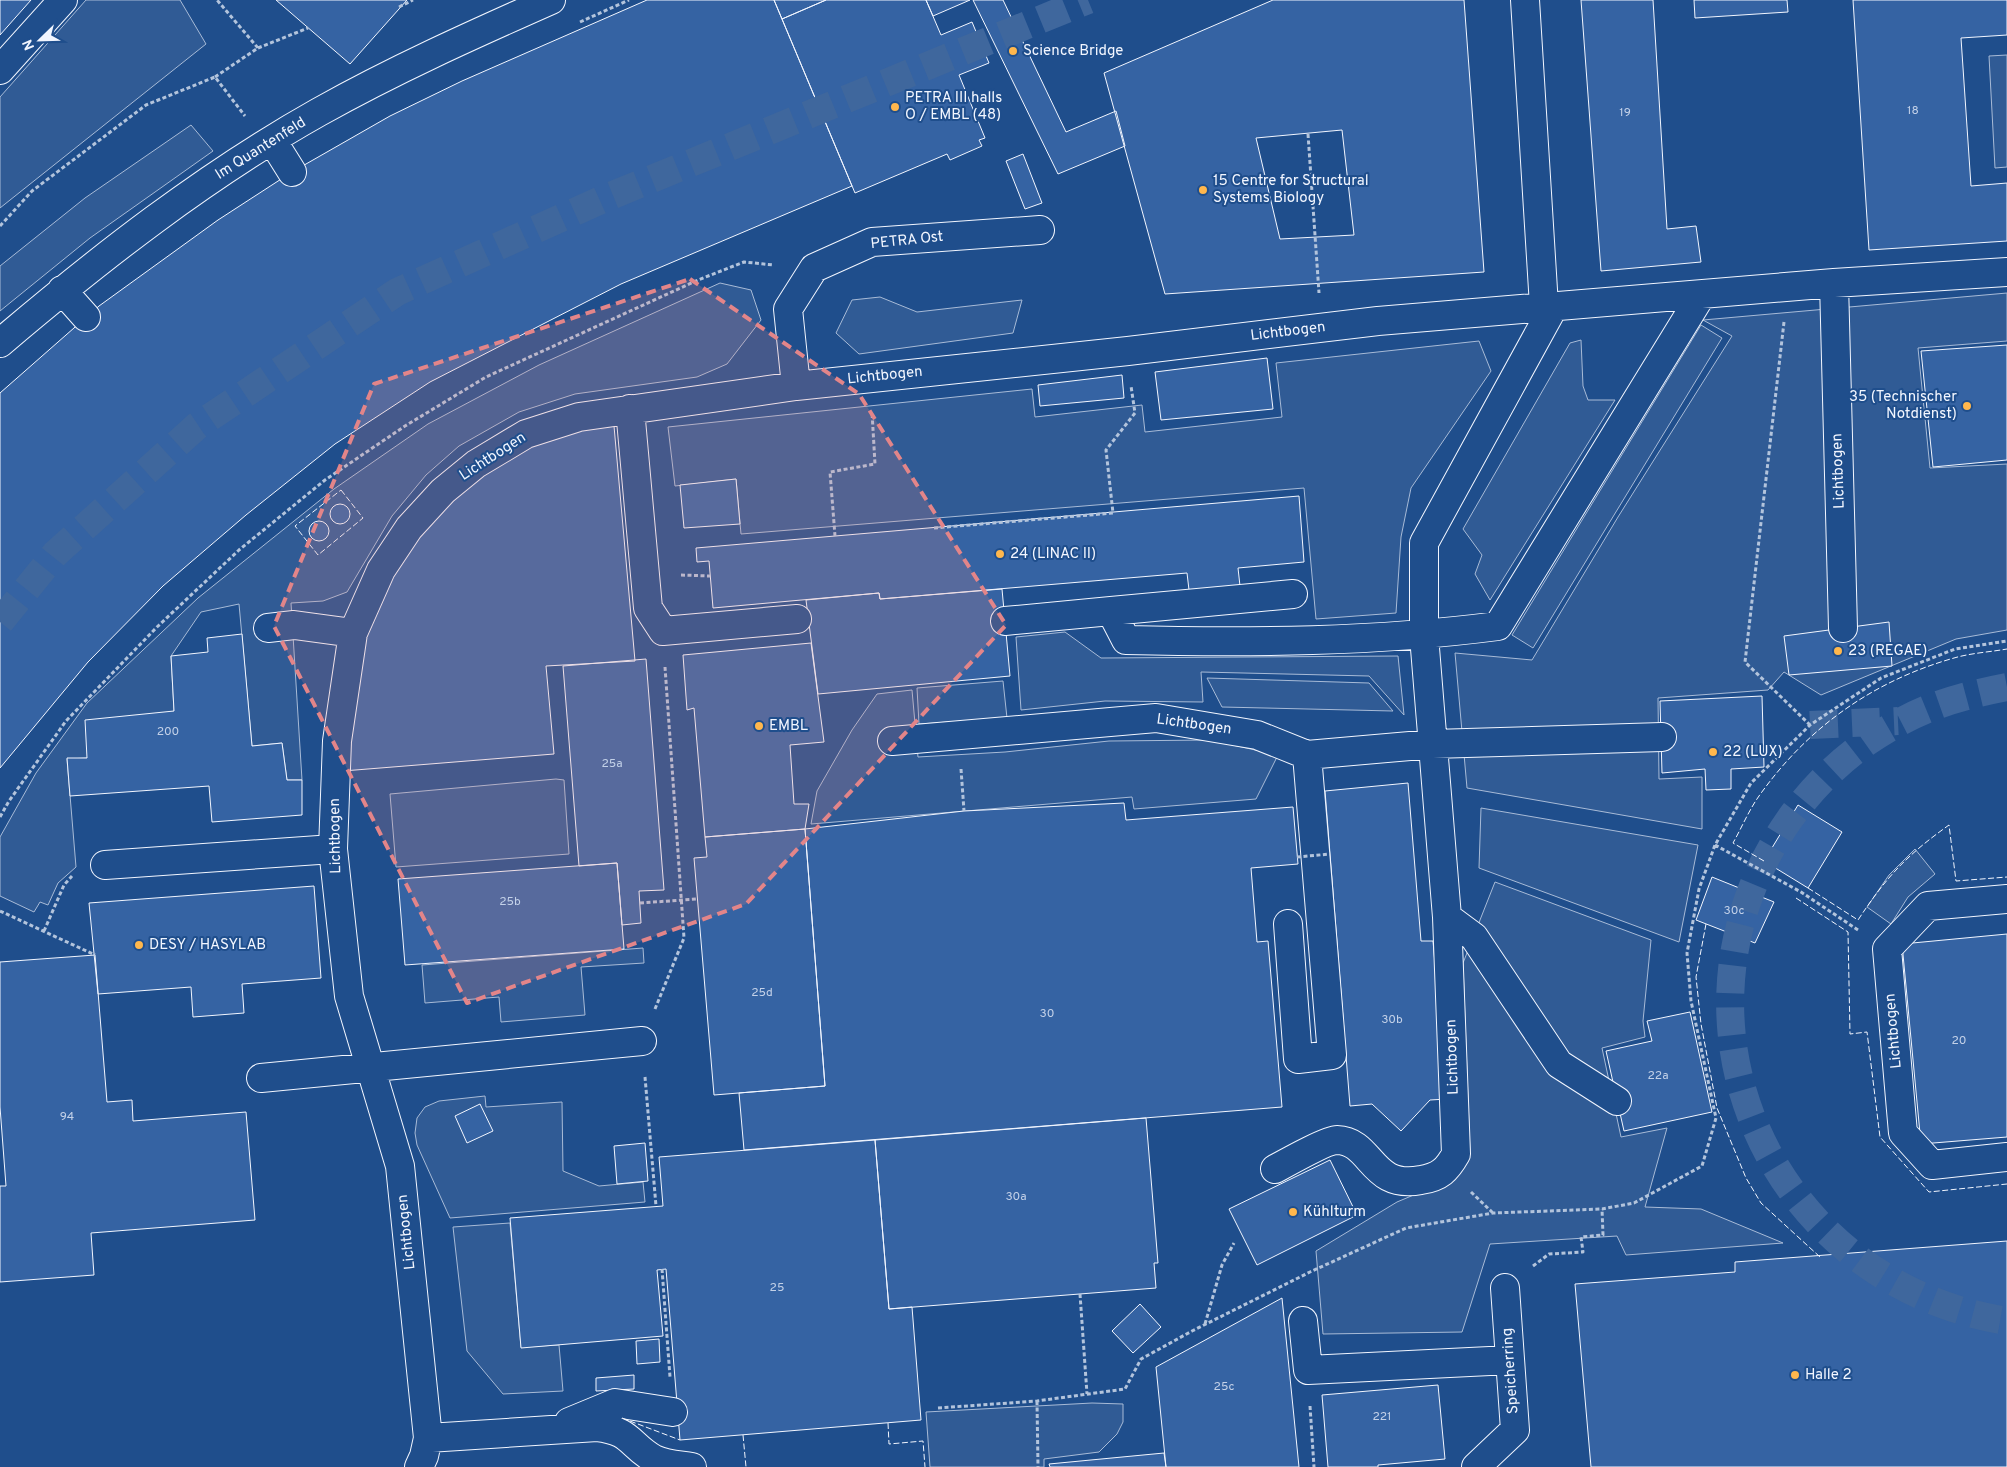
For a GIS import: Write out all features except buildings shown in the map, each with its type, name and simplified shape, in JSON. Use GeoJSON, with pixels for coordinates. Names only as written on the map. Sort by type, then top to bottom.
{"type":"FeatureCollection","features":[{"type":"Feature","properties":{"kind":"lane"},"geometry":{"type":"LineString","coordinates":[[0,70],[63,0]]}},
{"type":"Feature","properties":{"kind":"lane","name":"Im Quantenfeld"},"geometry":{"type":"LineString","coordinates":[[0,342],[62,290],[172,206],[268,143],[319,112],[432,52],[551,0]]}},
{"type":"Feature","properties":{"kind":"lane"},"geometry":{"type":"LineString","coordinates":[[1526,0],[1549,306]]}},
{"type":"Feature","properties":{"kind":"lane"},"geometry":{"type":"LineString","coordinates":[[268,143],[292,172]]}},
{"type":"Feature","properties":{"kind":"lane","name":"PETRA Ost"},"geometry":{"type":"LineString","coordinates":[[814,268],[872,242],[1040,230]]}},
{"type":"Feature","properties":{"kind":"lane"},"geometry":{"type":"LineString","coordinates":[[796,386],[788,309],[814,268]]}},
{"type":"Feature","properties":{"kind":"lane","name":"Lichtbogen"},"geometry":{"type":"LineString","coordinates":[[419,1467],[428,1438],[400,1166],[349,996],[333,849],[337,741],[353,633],[380,570],[409,528],[443,491],[476,464],[526,434],[579,417],[796,386],[1128,351],[1321,328],[1549,306],[1834,283],[2007,272]]}},
{"type":"Feature","properties":{"kind":"lane","name":"Lichtbogen"},"geometry":{"type":"LineString","coordinates":[[1834,283],[1843,628]]}},
{"type":"Feature","properties":{"kind":"lane"},"geometry":{"type":"LineString","coordinates":[[62,290],[86,317]]}},
{"type":"Feature","properties":{"kind":"lane"},"geometry":{"type":"LineString","coordinates":[[1111,611],[1126,640],[1210,642],[1424,636],[1498,626],[1702,294]]}},
{"type":"Feature","properties":{"kind":"lane","name":"Lichtbogen"},"geometry":{"type":"LineString","coordinates":[[1274,1169],[1335,1140],[1352,1142],[1379,1172],[1396,1181],[1419,1181],[1438,1176],[1448,1169],[1456,1154],[1447,917],[1424,636],[1424,543],[1549,306]]}},
{"type":"Feature","properties":{"kind":"lane"},"geometry":{"type":"LineString","coordinates":[[630,409],[648,608],[663,631],[797,619]]}},
{"type":"Feature","properties":{"kind":"lane"},"geometry":{"type":"LineString","coordinates":[[1005,621],[1293,594]]}},
{"type":"Feature","properties":{"kind":"lane"},"geometry":{"type":"LineString","coordinates":[[268,628],[294,625],[353,633]]}},
{"type":"Feature","properties":{"kind":"lane","name":"Lichtbogen"},"geometry":{"type":"LineString","coordinates":[[892,741],[1156,718],[1257,735],[1307,755],[1433,744],[1662,737]]}},
{"type":"Feature","properties":{"kind":"lane"},"geometry":{"type":"LineString","coordinates":[[1288,924],[1298,1059],[1332,1055],[1307,755]]}},
{"type":"Feature","properties":{"kind":"lane"},"geometry":{"type":"LineString","coordinates":[[105,865],[333,849]]}},
{"type":"Feature","properties":{"kind":"lane","name":"Lichtbogen"},"geometry":{"type":"LineString","coordinates":[[2007,899],[1928,906],[1887,949],[1903,1133],[1932,1165],[2007,1157]]}},
{"type":"Feature","properties":{"kind":"lane"},"geometry":{"type":"LineString","coordinates":[[1447,917],[1474,937],[1559,1064],[1617,1101]]}},
{"type":"Feature","properties":{"kind":"lane"},"geometry":{"type":"LineString","coordinates":[[261,1078],[642,1041]]}},
{"type":"Feature","properties":{"kind":"lane","name":"Speicherring"},"geometry":{"type":"LineString","coordinates":[[1476,1467],[1515,1430],[1505,1288]]}},
{"type":"Feature","properties":{"kind":"lane"},"geometry":{"type":"LineString","coordinates":[[1303,1321],[1308,1370],[1510,1360]]}},
{"type":"Feature","properties":{"kind":"lane"},"geometry":{"type":"LineString","coordinates":[[546,1430],[615,1403],[673,1412]]}},
{"type":"Feature","properties":{"kind":"lane"},"geometry":{"type":"LineString","coordinates":[[428,1438],[609,1428],[627,1436],[651,1457],[660,1462],[692,1467]]}},
{"type":"Feature","properties":{"kind":"path"},"geometry":{"type":"LineString","coordinates":[[217,0],[258,48]]}},
{"type":"Feature","properties":{"kind":"path"},"geometry":{"type":"LineString","coordinates":[[399,7],[413,0]]}},
{"type":"Feature","properties":{"kind":"path"},"geometry":{"type":"LineString","coordinates":[[0,226],[32,191],[146,104],[215,77],[258,48],[308,28]]}},
{"type":"Feature","properties":{"kind":"path"},"geometry":{"type":"LineString","coordinates":[[215,77],[268,143]]}},
{"type":"Feature","properties":{"kind":"path"},"geometry":{"type":"LineString","coordinates":[[1308,134],[1321,328]]}},
{"type":"Feature","properties":{"kind":"path"},"geometry":{"type":"LineString","coordinates":[[0,817],[9,801],[66,721],[158,627],[260,532],[324,480],[404,426],[486,377],[698,280],[744,262],[814,268]]}},
{"type":"Feature","properties":{"kind":"path"},"geometry":{"type":"LineString","coordinates":[[1788,287],[1745,662],[1810,725]]}},
{"type":"Feature","properties":{"kind":"path"},"geometry":{"type":"LineString","coordinates":[[835,536],[830,472],[875,464],[872,409]]}},
{"type":"Feature","properties":{"kind":"path"},"geometry":{"type":"LineString","coordinates":[[934,528],[1113,512],[1106,450],[1134,413]]}},
{"type":"Feature","properties":{"kind":"path"},"geometry":{"type":"LineString","coordinates":[[678,575],[710,576]]}},
{"type":"Feature","properties":{"kind":"path"},"geometry":{"type":"LineString","coordinates":[[656,1206],[642,1041],[684,938],[663,631]]}},
{"type":"Feature","properties":{"kind":"path"},"geometry":{"type":"LineString","coordinates":[[938,1408],[1037,1401],[1125,1389],[1141,1359],[1310,1272],[1406,1228],[1493,1214],[1602,1209],[1634,1203],[1702,1166],[1716,1118],[1691,1001],[1688,953],[1699,888],[1715,845],[1750,783],[1810,725],[1881,678],[1955,649],[2007,641]]}},
{"type":"Feature","properties":{"kind":"path"},"geometry":{"type":"LineString","coordinates":[[959,736],[964,812]]}},
{"type":"Feature","properties":{"kind":"path"},"geometry":{"type":"LineString","coordinates":[[1715,845],[1831,910]]}},
{"type":"Feature","properties":{"kind":"path"},"geometry":{"type":"LineString","coordinates":[[1298,857],[1330,854]]}},
{"type":"Feature","properties":{"kind":"path"},"geometry":{"type":"LineString","coordinates":[[44,931],[64,885]]}},
{"type":"Feature","properties":{"kind":"path"},"geometry":{"type":"LineString","coordinates":[[640,903],[697,899]]}},
{"type":"Feature","properties":{"kind":"path"},"geometry":{"type":"LineString","coordinates":[[0,911],[95,955]]}},
{"type":"Feature","properties":{"kind":"path"},"geometry":{"type":"LineString","coordinates":[[1548,1254],[1583,1252],[1582,1237],[1603,1235],[1602,1209]]}},
{"type":"Feature","properties":{"kind":"path"},"geometry":{"type":"LineString","coordinates":[[1205,1325],[1222,1265],[1234,1244]]}},
{"type":"Feature","properties":{"kind":"path"},"geometry":{"type":"LineString","coordinates":[[662,1269],[673,1412]]}},
{"type":"Feature","properties":{"kind":"path"},"geometry":{"type":"LineString","coordinates":[[1080,1294],[1087,1394]]}},
{"type":"Feature","properties":{"kind":"path"},"geometry":{"type":"LineString","coordinates":[[1308,1370],[1314,1467]]}},
{"type":"Feature","properties":{"kind":"path"},"geometry":{"type":"LineString","coordinates":[[1037,1401],[1038,1467]]}},
{"type":"Feature","properties":{"kind":"highlighted area"},"geometry":{"type":"Polygon","coordinates":[[[690,279],[859,394],[1006,625],[746,904],[467,1003],[274,626],[374,384],[690,279]]]}},
{"type":"Feature","properties":{"kind":"shaded area"},"geometry":{"type":"Polygon","coordinates":[[[86,0],[180,0],[206,44],[0,208],[0,97],[86,0]]]}},
{"type":"Feature","properties":{"kind":"shaded area"},"geometry":{"type":"Polygon","coordinates":[[[2007,55],[2007,167],[1995,168],[1989,56],[2007,55]]]}},
{"type":"Feature","properties":{"kind":"shaded area"},"geometry":{"type":"Polygon","coordinates":[[[191,125],[213,151],[90,238],[0,311],[0,266],[85,198],[191,125]]]}},
{"type":"Feature","properties":{"kind":"shaded area"},"geometry":{"type":"Polygon","coordinates":[[[720,283],[751,290],[761,320],[727,364],[697,377],[575,394],[519,412],[459,446],[426,475],[392,516],[347,592],[323,601],[291,603],[302,780],[287,780],[282,743],[252,746],[239,604],[201,612],[171,656],[174,711],[87,758],[67,759],[76,867],[58,883],[48,905],[40,902],[34,912],[0,896],[0,837],[36,773],[87,703],[198,598],[334,489],[428,424],[539,365],[720,283]]]}},
{"type":"Feature","properties":{"kind":"shaded area"},"geometry":{"type":"Polygon","coordinates":[[[2007,293],[2007,341],[1918,348],[1930,468],[2007,464],[2007,630],[1956,639],[1821,695],[1784,672],[1768,690],[1658,698],[1659,779],[1702,777],[1702,829],[1467,788],[1455,653],[1532,660],[1618,517],[1732,336],[1703,320],[2007,293]]]}},
{"type":"Feature","properties":{"kind":"shaded area"},"geometry":{"type":"Polygon","coordinates":[[[880,297],[917,312],[1022,300],[1013,333],[859,354],[836,333],[852,300],[880,297]]]}},
{"type":"Feature","properties":{"kind":"shaded area"},"geometry":{"type":"Polygon","coordinates":[[[1701,325],[1722,338],[1533,648],[1512,635],[1701,325]]]}},
{"type":"Feature","properties":{"kind":"shaded area"},"geometry":{"type":"Polygon","coordinates":[[[1581,340],[1583,386],[1588,400],[1615,400],[1490,600],[1475,574],[1482,555],[1463,529],[1570,343],[1581,340]]]}},
{"type":"Feature","properties":{"kind":"shaded area"},"geometry":{"type":"Polygon","coordinates":[[[1479,341],[1491,371],[1411,488],[1401,537],[1396,613],[1316,619],[1304,488],[741,534],[736,479],[675,486],[668,427],[1032,389],[1035,417],[1142,405],[1145,432],[1282,417],[1276,363],[1479,341]]]}},
{"type":"Feature","properties":{"kind":"shaded area"},"geometry":{"type":"Polygon","coordinates":[[[1065,632],[1101,658],[1398,656],[1404,715],[1369,676],[1201,672],[1203,702],[1105,701],[1021,710],[1016,637],[1065,632]]]}},
{"type":"Feature","properties":{"kind":"shaded area"},"geometry":{"type":"Polygon","coordinates":[[[1207,678],[1369,683],[1393,711],[1222,707],[1207,678]]]}},
{"type":"Feature","properties":{"kind":"shaded area"},"geometry":{"type":"Polygon","coordinates":[[[1003,681],[1007,718],[919,724],[917,688],[1003,681]]]}},
{"type":"Feature","properties":{"kind":"shaded area"},"geometry":{"type":"Polygon","coordinates":[[[912,690],[918,757],[1005,752],[1109,741],[1210,740],[1278,755],[1256,799],[1134,809],[1132,797],[811,824],[817,791],[852,730],[877,694],[912,690]]]}},
{"type":"Feature","properties":{"kind":"shaded area"},"geometry":{"type":"Polygon","coordinates":[[[556,779],[564,780],[569,854],[396,867],[390,794],[556,779]]]}},
{"type":"Feature","properties":{"kind":"shaded area"},"geometry":{"type":"Polygon","coordinates":[[[1481,808],[1698,845],[1679,942],[1479,868],[1481,808]]]}},
{"type":"Feature","properties":{"kind":"shaded area"},"geometry":{"type":"Polygon","coordinates":[[[1915,849],[1935,874],[1908,897],[1891,924],[1867,907],[1889,875],[1915,849]]]}},
{"type":"Feature","properties":{"kind":"shaded area"},"geometry":{"type":"Polygon","coordinates":[[[1495,882],[1651,940],[1643,1021],[1645,1037],[1602,1048],[1621,1137],[1667,1128],[1645,1207],[1701,1209],[1783,1243],[1626,1255],[1617,1236],[1490,1244],[1462,1332],[1323,1334],[1316,1251],[1397,1202],[1454,1178],[1470,1154],[1463,963],[1495,882]]]}},
{"type":"Feature","properties":{"kind":"shaded area"},"geometry":{"type":"Polygon","coordinates":[[[643,948],[644,963],[581,967],[585,1015],[501,1022],[499,997],[425,1003],[422,965],[643,948]]]}},
{"type":"Feature","properties":{"kind":"shaded area"},"geometry":{"type":"Polygon","coordinates":[[[485,1096],[486,1107],[562,1102],[563,1171],[599,1186],[643,1182],[645,1202],[450,1218],[417,1145],[415,1133],[417,1118],[425,1107],[439,1101],[485,1096]]]}},
{"type":"Feature","properties":{"kind":"shaded area"},"geometry":{"type":"Polygon","coordinates":[[[510,1223],[521,1347],[559,1345],[563,1391],[503,1394],[467,1351],[453,1227],[510,1223]]]}},
{"type":"Feature","properties":{"kind":"shaded area"},"geometry":{"type":"Polygon","coordinates":[[[1092,1403],[1123,1404],[1123,1422],[1117,1434],[1099,1452],[1044,1459],[1044,1467],[930,1467],[926,1412],[1092,1403]]]}},
{"type":"Feature","properties":{"kind":"tunnel"},"geometry":{"type":"LineString","coordinates":[[0,622],[55,554],[197,426],[397,292],[603,199],[1088,0]]}},
{"type":"Feature","properties":{"kind":"tunnel"},"geometry":{"type":"LineString","coordinates":[[2007,687],[1953,700],[1927,709],[1885,730],[1854,752],[1813,790],[1789,820],[1749,897],[1731,977],[1735,1056],[1757,1131],[1798,1199],[1854,1255],[1924,1297],[2007,1321]]}},
{"type":"Feature","properties":{"kind":"tunnel"},"geometry":{"type":"LineString","coordinates":[[1810,725],[1898,721]]}},
{"type":"Feature","properties":{"kind":"fence"},"geometry":{"type":"LineString","coordinates":[[341,490],[363,518],[318,555],[295,526],[341,490]]}},
{"type":"Feature","properties":{"kind":"fence"},"geometry":{"type":"LineString","coordinates":[[1764,861],[1733,843],[1759,796],[1778,771],[1821,728],[1870,694],[1924,668],[1954,658],[2007,649]]}},
{"type":"Feature","properties":{"kind":"fence"},"geometry":{"type":"LineString","coordinates":[[1808,888],[1858,920],[1899,867],[1921,846],[1949,825],[1956,881],[2007,877]]}},
{"type":"Feature","properties":{"kind":"fence"},"geometry":{"type":"LineString","coordinates":[[1796,898],[1848,932],[1850,1034],[1867,1032],[1880,1137],[1929,1192],[2007,1184]]}},
{"type":"Feature","properties":{"kind":"fence"},"geometry":{"type":"LineString","coordinates":[[1706,924],[1696,977],[1701,1024],[1717,1108],[1746,1178],[1761,1203],[1820,1257]]}},
{"type":"Feature","properties":{"kind":"fence"},"geometry":{"type":"LineString","coordinates":[[622,1418],[680,1440]]}},
{"type":"Feature","properties":{"kind":"fence"},"geometry":{"type":"LineString","coordinates":[[888,1423],[889,1444],[923,1441],[925,1467]]}},
{"type":"Feature","properties":{"kind":"fence"},"geometry":{"type":"LineString","coordinates":[[743,1435],[746,1467]]}},
{"type":"Feature","properties":{"kind":"place","name":"Science Bridge"},"geometry":{"type":"Point","coordinates":[1013,51]}},
{"type":"Feature","properties":{"kind":"place","name":"PETRA III halls O / EMBL (48)"},"geometry":{"type":"Point","coordinates":[895,107]}},
{"type":"Feature","properties":{"kind":"place","name":"15 Centre for Structural Systems Biology"},"geometry":{"type":"Point","coordinates":[1203,190]}},
{"type":"Feature","properties":{"kind":"place","name":"35 (Technischer Notdienst)"},"geometry":{"type":"Point","coordinates":[1967,406]}},
{"type":"Feature","properties":{"kind":"place","name":"24 (LINAC II)"},"geometry":{"type":"Point","coordinates":[1000,554]}},
{"type":"Feature","properties":{"kind":"place","name":"23 (REGAE)"},"geometry":{"type":"Point","coordinates":[1838,651]}},
{"type":"Feature","properties":{"kind":"place","name":"EMBL"},"geometry":{"type":"Point","coordinates":[759,726]}},
{"type":"Feature","properties":{"kind":"place","name":"22 (LUX)"},"geometry":{"type":"Point","coordinates":[1713,752]}},
{"type":"Feature","properties":{"kind":"place","name":"DESY / HASYLAB"},"geometry":{"type":"Point","coordinates":[139,945]}},
{"type":"Feature","properties":{"kind":"place","name":"Kühlturm"},"geometry":{"type":"Point","coordinates":[1293,1212]}},
{"type":"Feature","properties":{"kind":"place","name":"Halle 2"},"geometry":{"type":"Point","coordinates":[1795,1375]}}]}
